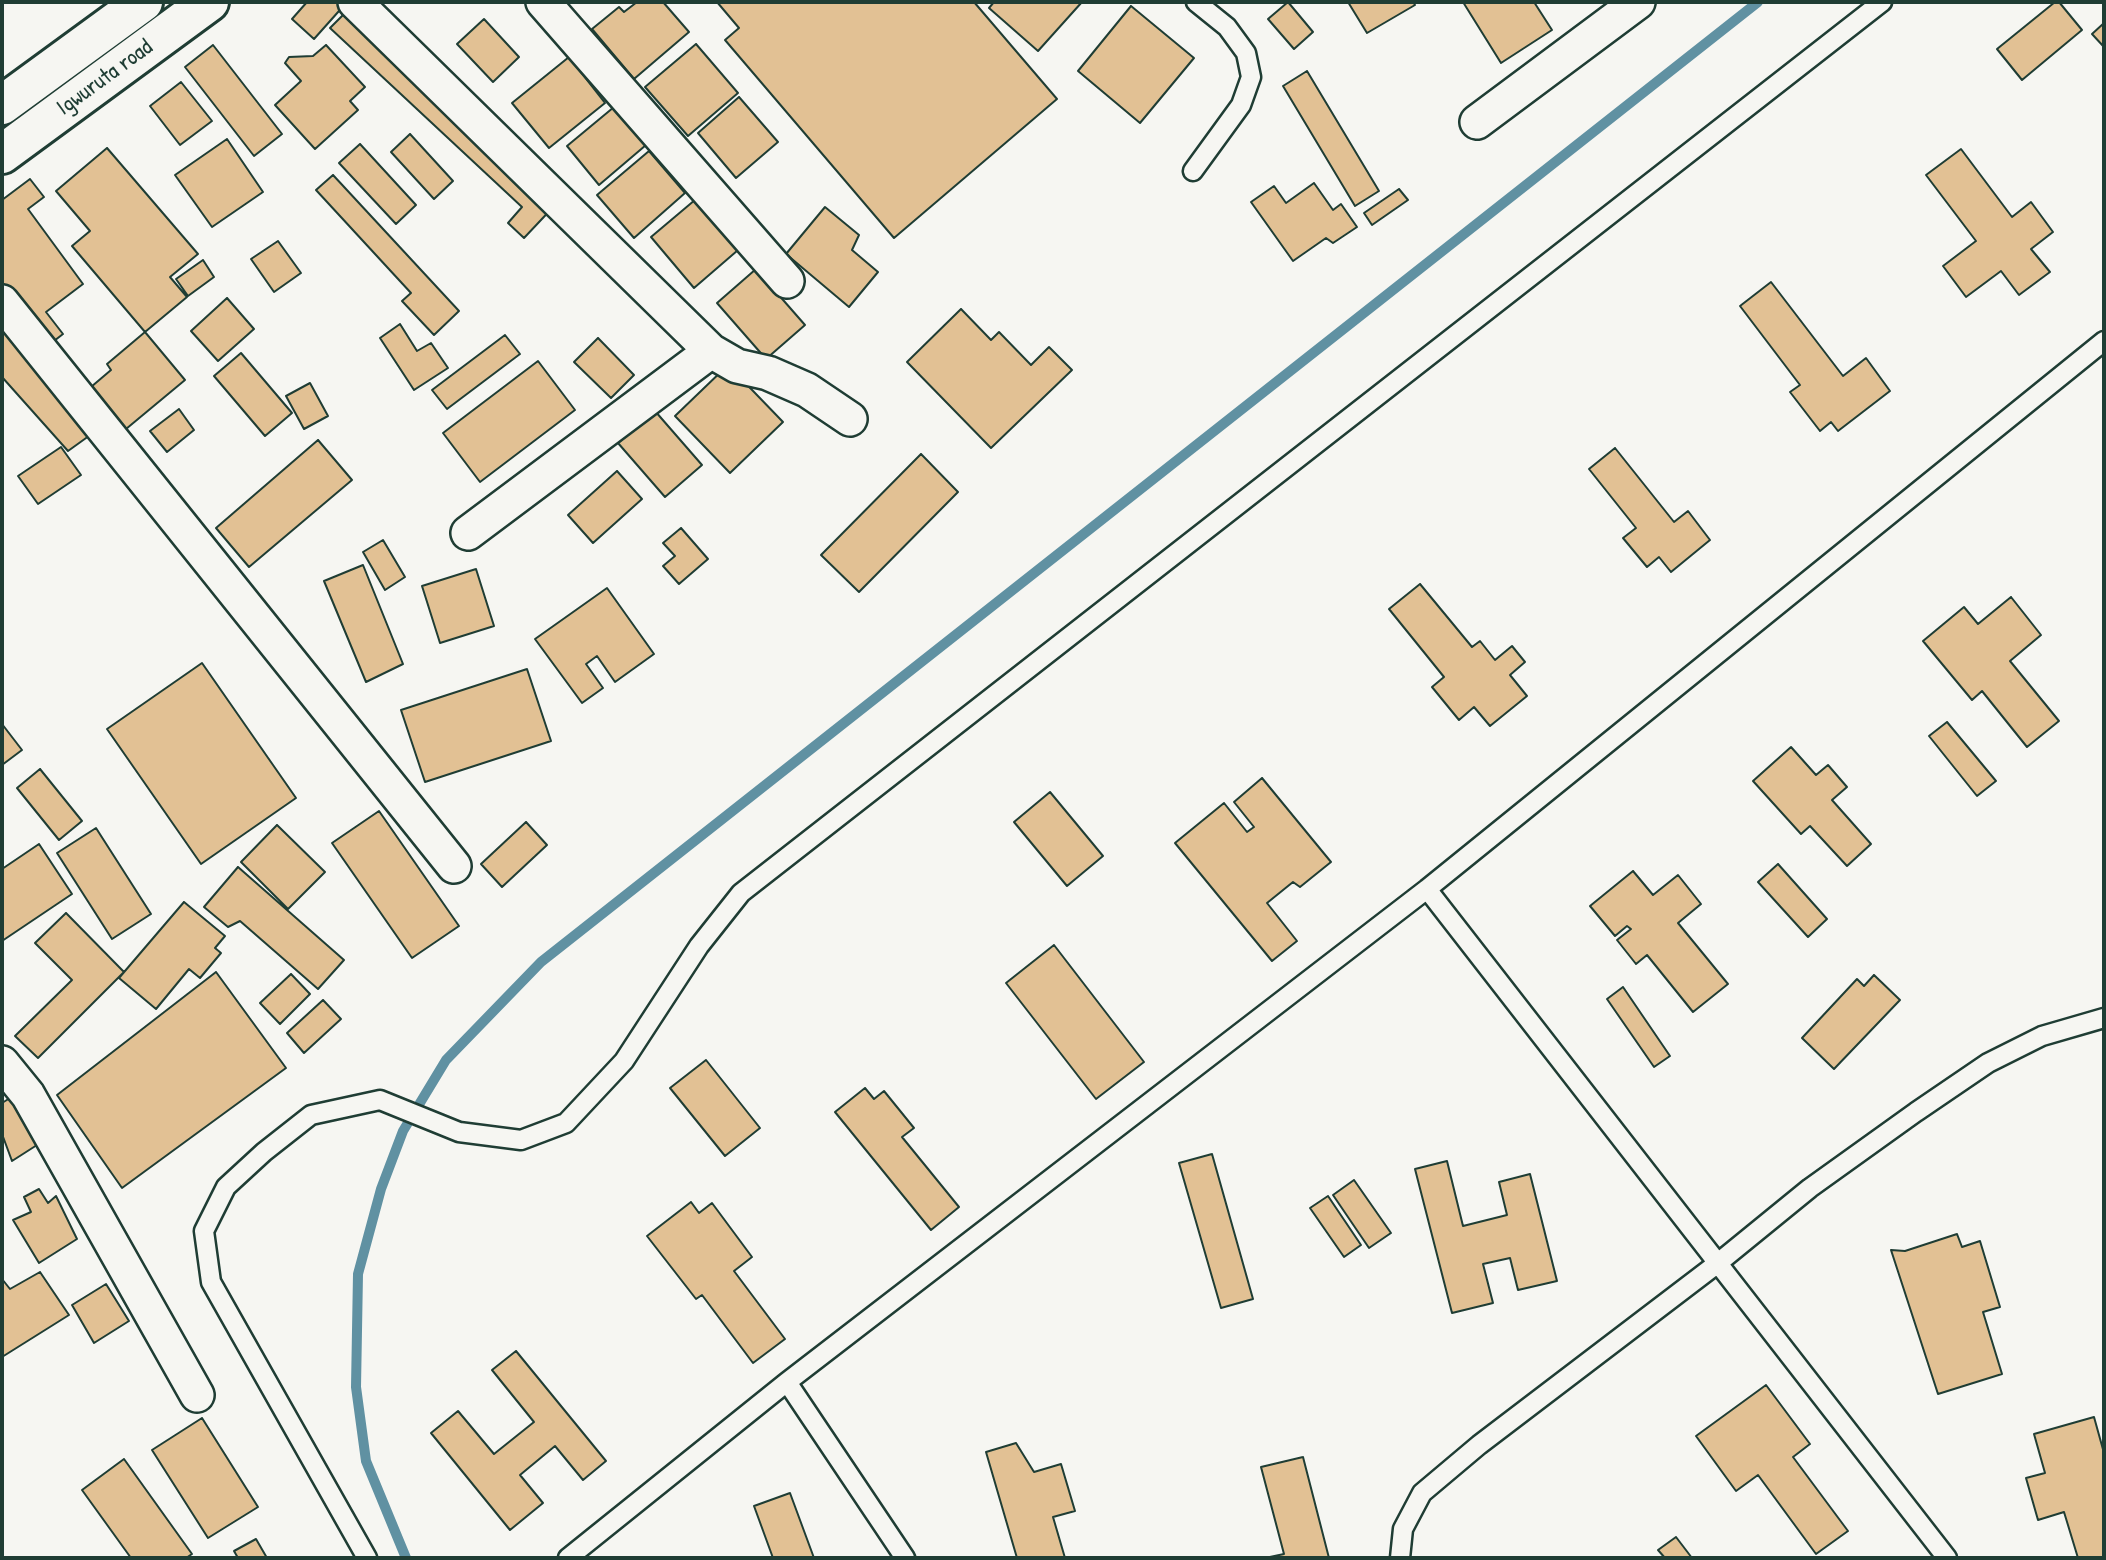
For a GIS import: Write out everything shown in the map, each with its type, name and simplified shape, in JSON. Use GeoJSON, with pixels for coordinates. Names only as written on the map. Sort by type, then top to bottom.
{"type":"FeatureCollection","features":[{"type":"Feature","properties":{"kind":"main road","name":"Igwuruta road"},"geometry":{"type":"LineString","coordinates":[[2,105],[143,2]]}},
{"type":"Feature","properties":{"kind":"main road","name":"Igwuruta road"},"geometry":{"type":"LineString","coordinates":[[2,154],[209,2]]}},
{"type":"Feature","properties":{"kind":"street"},"geometry":{"type":"LineString","coordinates":[[355,2],[711,351],[737,366],[768,373],[807,390],[850,419]]}},
{"type":"Feature","properties":{"kind":"street"},"geometry":{"type":"LineString","coordinates":[[543,2],[787,281]]}},
{"type":"Feature","properties":{"kind":"street"},"geometry":{"type":"LineString","coordinates":[[1477,122],[1638,2]]}},
{"type":"Feature","properties":{"kind":"street"},"geometry":{"type":"LineString","coordinates":[[2,302],[454,866]]}},
{"type":"Feature","properties":{"kind":"street"},"geometry":{"type":"LineString","coordinates":[[468,533],[711,351]]}},
{"type":"Feature","properties":{"kind":"street"},"geometry":{"type":"LineString","coordinates":[[2,1062],[28,1096],[197,1395]]}},
{"type":"Feature","properties":{"kind":"lane"},"geometry":{"type":"LineString","coordinates":[[1194,171],[1241,105],[1251,77],[1246,53],[1227,27],[1196,2]]}},
{"type":"Feature","properties":{"kind":"lane"},"geometry":{"type":"LineString","coordinates":[[367,1558],[211,1282],[204,1231],[226,1187],[264,1152],[311,1115],[380,1100],[459,1132],[521,1140],[566,1123],[624,1060],[699,946],[741,893],[1882,2]]}},
{"type":"Feature","properties":{"kind":"lane"},"geometry":{"type":"LineString","coordinates":[[568,1558],[787,1382],[1427,889],[2104,341]]}},
{"type":"Feature","properties":{"kind":"lane"},"geometry":{"type":"LineString","coordinates":[[1427,889],[1947,1558]]}},
{"type":"Feature","properties":{"kind":"lane"},"geometry":{"type":"LineString","coordinates":[[1400,1558],[1404,1529],[1422,1493],[1562,1380],[1718,1263],[1810,1188],[1989,1063],[2042,1036],[2104,1018]]}},
{"type":"Feature","properties":{"kind":"lane"},"geometry":{"type":"LineString","coordinates":[[787,1382],[905,1558]]}},
{"type":"Feature","properties":{"kind":"building"},"geometry":{"type":"Polygon","coordinates":[[[307,2],[347,2],[314,39],[292,19],[307,2]]]}},
{"type":"Feature","properties":{"kind":"building"},"geometry":{"type":"Polygon","coordinates":[[[637,2],[663,2],[689,32],[634,79],[592,29],[619,7],[624,12],[637,2]]]}},
{"type":"Feature","properties":{"kind":"building"},"geometry":{"type":"Polygon","coordinates":[[[717,2],[974,2],[1057,99],[894,238],[725,40],[739,28],[717,2]]]}},
{"type":"Feature","properties":{"kind":"building"},"geometry":{"type":"Polygon","coordinates":[[[994,2],[1082,2],[1038,51],[989,8],[994,2]]]}},
{"type":"Feature","properties":{"kind":"building"},"geometry":{"type":"Polygon","coordinates":[[[1288,2],[1313,32],[1294,49],[1268,19],[1288,2]]]}},
{"type":"Feature","properties":{"kind":"building"},"geometry":{"type":"Polygon","coordinates":[[[1348,2],[1413,2],[1415,5],[1367,33],[1348,2]]]}},
{"type":"Feature","properties":{"kind":"building"},"geometry":{"type":"Polygon","coordinates":[[[1463,2],[1534,2],[1552,30],[1501,63],[1463,2]]]}},
{"type":"Feature","properties":{"kind":"building"},"geometry":{"type":"Polygon","coordinates":[[[2055,2],[2059,2],[2082,30],[2022,80],[1997,49],[2055,2]]]}},
{"type":"Feature","properties":{"kind":"building"},"geometry":{"type":"Polygon","coordinates":[[[1131,6],[1194,58],[1140,123],[1078,71],[1131,6]]]}},
{"type":"Feature","properties":{"kind":"building"},"geometry":{"type":"Polygon","coordinates":[[[349,9],[557,203],[524,238],[508,223],[522,207],[330,28],[349,9]]]}},
{"type":"Feature","properties":{"kind":"building"},"geometry":{"type":"Polygon","coordinates":[[[484,19],[519,57],[493,82],[457,44],[484,19]]]}},
{"type":"Feature","properties":{"kind":"building"},"geometry":{"type":"Polygon","coordinates":[[[2104,23],[2104,47],[2092,34],[2104,23]]]}},
{"type":"Feature","properties":{"kind":"building"},"geometry":{"type":"Polygon","coordinates":[[[696,44],[738,93],[688,136],[645,87],[696,44]]]}},
{"type":"Feature","properties":{"kind":"building"},"geometry":{"type":"Polygon","coordinates":[[[213,45],[282,134],[254,156],[185,67],[213,45]]]}},
{"type":"Feature","properties":{"kind":"building"},"geometry":{"type":"Polygon","coordinates":[[[326,45],[365,87],[350,101],[358,110],[315,149],[275,105],[301,81],[285,63],[289,57],[313,56],[326,45]]]}},
{"type":"Feature","properties":{"kind":"building"},"geometry":{"type":"Polygon","coordinates":[[[569,57],[605,103],[549,148],[512,103],[569,57]]]}},
{"type":"Feature","properties":{"kind":"building"},"geometry":{"type":"Polygon","coordinates":[[[1307,71],[1379,191],[1355,206],[1283,86],[1307,71]]]}},
{"type":"Feature","properties":{"kind":"building"},"geometry":{"type":"Polygon","coordinates":[[[181,82],[212,121],[180,145],[150,106],[181,82]]]}},
{"type":"Feature","properties":{"kind":"building"},"geometry":{"type":"Polygon","coordinates":[[[739,97],[778,142],[736,178],[698,133],[739,97]]]}},
{"type":"Feature","properties":{"kind":"building"},"geometry":{"type":"Polygon","coordinates":[[[614,107],[646,145],[599,185],[567,146],[614,107]]]}},
{"type":"Feature","properties":{"kind":"building"},"geometry":{"type":"Polygon","coordinates":[[[410,134],[453,181],[434,199],[391,152],[410,134]]]}},
{"type":"Feature","properties":{"kind":"building"},"geometry":{"type":"Polygon","coordinates":[[[227,139],[263,192],[212,227],[175,175],[227,139]]]}},
{"type":"Feature","properties":{"kind":"building"},"geometry":{"type":"Polygon","coordinates":[[[360,144],[416,205],[396,224],[339,163],[360,144]]]}},
{"type":"Feature","properties":{"kind":"building"},"geometry":{"type":"Polygon","coordinates":[[[107,148],[198,254],[170,277],[187,297],[145,332],[72,246],[90,231],[56,191],[107,148]]]}},
{"type":"Feature","properties":{"kind":"building"},"geometry":{"type":"Polygon","coordinates":[[[1961,149],[2012,217],[2031,202],[2053,232],[2031,249],[2050,272],[2019,295],[2001,271],[1966,297],[1943,266],[1976,241],[1926,175],[1961,149]]]}},
{"type":"Feature","properties":{"kind":"building"},"geometry":{"type":"Polygon","coordinates":[[[649,151],[685,193],[634,238],[597,195],[649,151]]]}},
{"type":"Feature","properties":{"kind":"building"},"geometry":{"type":"Polygon","coordinates":[[[333,175],[459,311],[434,335],[402,301],[411,293],[316,190],[333,175]]]}},
{"type":"Feature","properties":{"kind":"building"},"geometry":{"type":"Polygon","coordinates":[[[30,179],[44,197],[28,209],[83,284],[46,312],[63,334],[45,348],[2,291],[2,200],[30,179]]]}},
{"type":"Feature","properties":{"kind":"building"},"geometry":{"type":"Polygon","coordinates":[[[1314,183],[1333,210],[1341,204],[1357,227],[1333,243],[1326,238],[1293,261],[1251,202],[1274,186],[1286,203],[1314,183]]]}},
{"type":"Feature","properties":{"kind":"building"},"geometry":{"type":"Polygon","coordinates":[[[1399,189],[1408,200],[1372,225],[1364,213],[1399,189]]]}},
{"type":"Feature","properties":{"kind":"building"},"geometry":{"type":"Polygon","coordinates":[[[702,194],[745,244],[694,288],[651,237],[702,194]]]}},
{"type":"Feature","properties":{"kind":"building"},"geometry":{"type":"Polygon","coordinates":[[[825,207],[859,235],[852,250],[878,272],[849,307],[786,254],[825,207]]]}},
{"type":"Feature","properties":{"kind":"building"},"geometry":{"type":"Polygon","coordinates":[[[278,241],[301,273],[274,292],[251,259],[278,241]]]}},
{"type":"Feature","properties":{"kind":"building"},"geometry":{"type":"Polygon","coordinates":[[[203,260],[214,277],[188,296],[176,279],[203,260]]]}},
{"type":"Feature","properties":{"kind":"building"},"geometry":{"type":"Polygon","coordinates":[[[756,269],[805,325],[766,359],[717,303],[756,269]]]}},
{"type":"Feature","properties":{"kind":"building"},"geometry":{"type":"Polygon","coordinates":[[[1771,282],[1843,376],[1866,358],[1890,391],[1838,431],[1831,422],[1820,431],[1790,392],[1800,385],[1740,306],[1771,282]]]}},
{"type":"Feature","properties":{"kind":"building"},"geometry":{"type":"Polygon","coordinates":[[[227,298],[254,329],[218,361],[191,331],[227,298]]]}},
{"type":"Feature","properties":{"kind":"building"},"geometry":{"type":"Polygon","coordinates":[[[2,305],[100,428],[68,451],[2,377],[2,305]]]}},
{"type":"Feature","properties":{"kind":"building"},"geometry":{"type":"Polygon","coordinates":[[[961,309],[991,340],[999,332],[1031,365],[1049,347],[1072,370],[991,448],[907,362],[961,309]]]}},
{"type":"Feature","properties":{"kind":"building"},"geometry":{"type":"Polygon","coordinates":[[[400,324],[417,351],[431,343],[448,368],[414,390],[380,338],[400,324]]]}},
{"type":"Feature","properties":{"kind":"building"},"geometry":{"type":"Polygon","coordinates":[[[145,332],[185,380],[126,429],[91,387],[111,370],[107,364],[145,332]]]}},
{"type":"Feature","properties":{"kind":"building"},"geometry":{"type":"Polygon","coordinates":[[[505,335],[520,354],[447,409],[432,390],[505,335]]]}},
{"type":"Feature","properties":{"kind":"building"},"geometry":{"type":"Polygon","coordinates":[[[598,338],[634,375],[611,398],[574,362],[598,338]]]}},
{"type":"Feature","properties":{"kind":"building"},"geometry":{"type":"Polygon","coordinates":[[[241,353],[292,413],[265,436],[214,376],[241,353]]]}},
{"type":"Feature","properties":{"kind":"building"},"geometry":{"type":"Polygon","coordinates":[[[538,361],[575,410],[480,482],[443,433],[538,361]]]}},
{"type":"Feature","properties":{"kind":"building"},"geometry":{"type":"Polygon","coordinates":[[[728,365],[783,422],[730,473],[675,416],[728,365]]]}},
{"type":"Feature","properties":{"kind":"building"},"geometry":{"type":"Polygon","coordinates":[[[310,383],[328,416],[304,429],[286,396],[310,383]]]}},
{"type":"Feature","properties":{"kind":"building"},"geometry":{"type":"Polygon","coordinates":[[[179,409],[194,430],[167,452],[150,431],[179,409]]]}},
{"type":"Feature","properties":{"kind":"building"},"geometry":{"type":"Polygon","coordinates":[[[655,411],[702,465],[665,497],[618,443],[655,411]]]}},
{"type":"Feature","properties":{"kind":"building"},"geometry":{"type":"Polygon","coordinates":[[[318,440],[352,480],[249,567],[216,528],[318,440]]]}},
{"type":"Feature","properties":{"kind":"building"},"geometry":{"type":"Polygon","coordinates":[[[61,447],[81,475],[38,504],[18,476],[61,447]]]}},
{"type":"Feature","properties":{"kind":"building"},"geometry":{"type":"Polygon","coordinates":[[[1615,448],[1674,522],[1688,511],[1710,540],[1671,572],[1659,557],[1647,567],[1623,538],[1636,528],[1589,469],[1615,448]]]}},
{"type":"Feature","properties":{"kind":"building"},"geometry":{"type":"Polygon","coordinates":[[[921,454],[958,492],[859,592],[821,555],[921,454]]]}},
{"type":"Feature","properties":{"kind":"building"},"geometry":{"type":"Polygon","coordinates":[[[617,471],[642,499],[593,543],[568,515],[617,471]]]}},
{"type":"Feature","properties":{"kind":"building"},"geometry":{"type":"Polygon","coordinates":[[[681,528],[708,559],[679,584],[663,566],[675,556],[663,543],[681,528]]]}},
{"type":"Feature","properties":{"kind":"building"},"geometry":{"type":"Polygon","coordinates":[[[383,540],[405,577],[385,590],[363,552],[383,540]]]}},
{"type":"Feature","properties":{"kind":"building"},"geometry":{"type":"Polygon","coordinates":[[[363,565],[403,664],[366,682],[324,581],[363,565]]]}},
{"type":"Feature","properties":{"kind":"building"},"geometry":{"type":"Polygon","coordinates":[[[476,569],[494,626],[440,643],[422,586],[476,569]]]}},
{"type":"Feature","properties":{"kind":"building"},"geometry":{"type":"Polygon","coordinates":[[[1420,584],[1472,647],[1480,641],[1495,660],[1512,646],[1525,662],[1510,675],[1527,696],[1490,726],[1474,707],[1459,720],[1432,687],[1444,677],[1389,609],[1420,584]]]}},
{"type":"Feature","properties":{"kind":"building"},"geometry":{"type":"Polygon","coordinates":[[[607,588],[654,654],[615,682],[597,656],[586,664],[603,688],[582,703],[535,639],[607,588]]]}},
{"type":"Feature","properties":{"kind":"building"},"geometry":{"type":"Polygon","coordinates":[[[2011,597],[2041,635],[2010,661],[2059,721],[2027,747],[1982,691],[1972,700],[1923,641],[1964,607],[1978,624],[2011,597]]]}},
{"type":"Feature","properties":{"kind":"building"},"geometry":{"type":"Polygon","coordinates":[[[202,663],[296,798],[201,864],[107,729],[202,663]]]}},
{"type":"Feature","properties":{"kind":"building"},"geometry":{"type":"Polygon","coordinates":[[[527,669],[551,741],[425,782],[401,710],[527,669]]]}},
{"type":"Feature","properties":{"kind":"building"},"geometry":{"type":"Polygon","coordinates":[[[1947,722],[1996,781],[1977,796],[1929,736],[1947,722]]]}},
{"type":"Feature","properties":{"kind":"building"},"geometry":{"type":"Polygon","coordinates":[[[2,724],[22,750],[2,765],[2,724]]]}},
{"type":"Feature","properties":{"kind":"building"},"geometry":{"type":"Polygon","coordinates":[[[1791,747],[1816,775],[1828,765],[1847,787],[1832,800],[1871,844],[1847,866],[1810,826],[1801,834],[1753,781],[1791,747]]]}},
{"type":"Feature","properties":{"kind":"building"},"geometry":{"type":"Polygon","coordinates":[[[40,769],[82,821],[59,840],[17,788],[40,769]]]}},
{"type":"Feature","properties":{"kind":"building"},"geometry":{"type":"Polygon","coordinates":[[[1262,778],[1331,862],[1300,887],[1293,882],[1267,903],[1297,941],[1272,961],[1175,843],[1224,803],[1247,832],[1254,827],[1234,802],[1262,778]]]}},
{"type":"Feature","properties":{"kind":"building"},"geometry":{"type":"Polygon","coordinates":[[[1050,792],[1103,856],[1067,886],[1014,822],[1050,792]]]}},
{"type":"Feature","properties":{"kind":"building"},"geometry":{"type":"Polygon","coordinates":[[[379,811],[459,926],[412,958],[332,843],[379,811]]]}},
{"type":"Feature","properties":{"kind":"building"},"geometry":{"type":"Polygon","coordinates":[[[526,822],[547,845],[502,887],[481,864],[526,822]]]}},
{"type":"Feature","properties":{"kind":"building"},"geometry":{"type":"Polygon","coordinates":[[[277,825],[325,872],[288,909],[241,862],[277,825]]]}},
{"type":"Feature","properties":{"kind":"building"},"geometry":{"type":"Polygon","coordinates":[[[96,828],[151,914],[112,939],[57,853],[96,828]]]}},
{"type":"Feature","properties":{"kind":"building"},"geometry":{"type":"Polygon","coordinates":[[[39,844],[72,894],[2,941],[2,869],[39,844]]]}},
{"type":"Feature","properties":{"kind":"building"},"geometry":{"type":"Polygon","coordinates":[[[1778,864],[1827,919],[1808,937],[1758,882],[1778,864]]]}},
{"type":"Feature","properties":{"kind":"building"},"geometry":{"type":"Polygon","coordinates":[[[238,867],[344,960],[318,989],[240,921],[228,927],[204,907],[238,867]]]}},
{"type":"Feature","properties":{"kind":"building"},"geometry":{"type":"Polygon","coordinates":[[[1633,871],[1653,895],[1678,875],[1701,904],[1678,923],[1728,984],[1693,1012],[1647,955],[1636,964],[1617,940],[1631,929],[1627,926],[1615,936],[1590,906],[1633,871]]]}},
{"type":"Feature","properties":{"kind":"building"},"geometry":{"type":"Polygon","coordinates":[[[184,902],[225,936],[215,948],[221,953],[200,978],[189,969],[156,1009],[119,978],[184,902]]]}},
{"type":"Feature","properties":{"kind":"building"},"geometry":{"type":"Polygon","coordinates":[[[66,913],[124,972],[38,1058],[15,1036],[72,980],[35,943],[66,913]]]}},
{"type":"Feature","properties":{"kind":"building"},"geometry":{"type":"Polygon","coordinates":[[[1054,945],[1144,1062],[1096,1099],[1006,983],[1054,945]]]}},
{"type":"Feature","properties":{"kind":"building"},"geometry":{"type":"Polygon","coordinates":[[[216,972],[286,1068],[122,1188],[57,1095],[216,972]]]}},
{"type":"Feature","properties":{"kind":"building"},"geometry":{"type":"Polygon","coordinates":[[[291,974],[310,994],[280,1024],[260,1003],[291,974]]]}},
{"type":"Feature","properties":{"kind":"building"},"geometry":{"type":"Polygon","coordinates":[[[1874,975],[1900,1000],[1834,1069],[1802,1038],[1857,979],[1864,986],[1874,975]]]}},
{"type":"Feature","properties":{"kind":"building"},"geometry":{"type":"Polygon","coordinates":[[[1623,987],[1670,1056],[1654,1067],[1607,999],[1623,987]]]}},
{"type":"Feature","properties":{"kind":"building"},"geometry":{"type":"Polygon","coordinates":[[[323,1000],[341,1019],[304,1053],[287,1033],[323,1000]]]}},
{"type":"Feature","properties":{"kind":"building"},"geometry":{"type":"Polygon","coordinates":[[[706,1060],[760,1128],[725,1156],[670,1088],[706,1060]]]}},
{"type":"Feature","properties":{"kind":"building"},"geometry":{"type":"Polygon","coordinates":[[[865,1088],[874,1099],[884,1091],[914,1128],[902,1137],[959,1207],[931,1230],[835,1112],[865,1088]]]}},
{"type":"Feature","properties":{"kind":"building"},"geometry":{"type":"Polygon","coordinates":[[[10,1098],[37,1145],[12,1161],[2,1134],[2,1103],[10,1098]]]}},
{"type":"Feature","properties":{"kind":"building"},"geometry":{"type":"Polygon","coordinates":[[[1212,1154],[1253,1299],[1221,1308],[1179,1163],[1212,1154]]]}},
{"type":"Feature","properties":{"kind":"building"},"geometry":{"type":"Polygon","coordinates":[[[1447,1161],[1463,1226],[1507,1215],[1499,1182],[1530,1174],[1557,1281],[1518,1290],[1510,1258],[1483,1264],[1493,1303],[1452,1313],[1415,1169],[1447,1161]]]}},
{"type":"Feature","properties":{"kind":"building"},"geometry":{"type":"Polygon","coordinates":[[[1354,1180],[1391,1233],[1369,1248],[1333,1195],[1354,1180]]]}},
{"type":"Feature","properties":{"kind":"building"},"geometry":{"type":"Polygon","coordinates":[[[39,1189],[48,1203],[56,1196],[77,1239],[39,1263],[13,1220],[31,1212],[24,1197],[39,1189]]]}},
{"type":"Feature","properties":{"kind":"building"},"geometry":{"type":"Polygon","coordinates":[[[1328,1196],[1361,1245],[1344,1257],[1310,1208],[1328,1196]]]}},
{"type":"Feature","properties":{"kind":"building"},"geometry":{"type":"Polygon","coordinates":[[[691,1202],[699,1213],[712,1203],[752,1257],[734,1271],[785,1339],[753,1363],[702,1295],[696,1299],[647,1236],[691,1202]]]}},
{"type":"Feature","properties":{"kind":"building"},"geometry":{"type":"Polygon","coordinates":[[[1957,1234],[1962,1247],[1980,1241],[2000,1307],[1983,1312],[2002,1374],[1938,1394],[1891,1250],[1905,1251],[1957,1234]]]}},
{"type":"Feature","properties":{"kind":"building"},"geometry":{"type":"Polygon","coordinates":[[[40,1272],[69,1315],[2,1357],[2,1279],[10,1289],[40,1272]]]}},
{"type":"Feature","properties":{"kind":"building"},"geometry":{"type":"Polygon","coordinates":[[[106,1284],[129,1321],[94,1343],[72,1305],[106,1284]]]}},
{"type":"Feature","properties":{"kind":"building"},"geometry":{"type":"Polygon","coordinates":[[[516,1351],[606,1461],[583,1480],[555,1446],[520,1475],[543,1503],[510,1530],[431,1433],[458,1411],[494,1454],[534,1422],[492,1370],[516,1351]]]}},
{"type":"Feature","properties":{"kind":"building"},"geometry":{"type":"Polygon","coordinates":[[[1766,1385],[1810,1444],[1793,1457],[1848,1531],[1816,1554],[1758,1475],[1736,1491],[1696,1436],[1766,1385]]]}},
{"type":"Feature","properties":{"kind":"building"},"geometry":{"type":"Polygon","coordinates":[[[2094,1417],[2104,1453],[2104,1558],[2078,1558],[2064,1512],[2038,1520],[2026,1478],[2045,1473],[2034,1434],[2094,1417]]]}},
{"type":"Feature","properties":{"kind":"building"},"geometry":{"type":"Polygon","coordinates":[[[202,1418],[258,1507],[208,1538],[152,1450],[202,1418]]]}},
{"type":"Feature","properties":{"kind":"building"},"geometry":{"type":"Polygon","coordinates":[[[1016,1443],[1034,1472],[1061,1464],[1075,1511],[1053,1517],[1065,1558],[1017,1558],[986,1452],[1016,1443]]]}},
{"type":"Feature","properties":{"kind":"building"},"geometry":{"type":"Polygon","coordinates":[[[1303,1457],[1329,1558],[1265,1558],[1284,1554],[1261,1467],[1303,1457]]]}},
{"type":"Feature","properties":{"kind":"building"},"geometry":{"type":"Polygon","coordinates":[[[124,1459],[192,1554],[186,1558],[131,1558],[82,1490],[124,1459]]]}},
{"type":"Feature","properties":{"kind":"building"},"geometry":{"type":"Polygon","coordinates":[[[790,1493],[814,1558],[773,1558],[754,1506],[790,1493]]]}},
{"type":"Feature","properties":{"kind":"building"},"geometry":{"type":"Polygon","coordinates":[[[1676,1537],[1692,1558],[1665,1558],[1658,1550],[1676,1537]]]}},
{"type":"Feature","properties":{"kind":"building"},"geometry":{"type":"Polygon","coordinates":[[[256,1539],[267,1558],[238,1558],[234,1551],[256,1539]]]}},
{"type":"Feature","properties":{"kind":"waterway"},"geometry":{"type":"LineString","coordinates":[[406,1558],[366,1461],[356,1387],[358,1274],[381,1189],[403,1131],[446,1060],[541,962],[1758,2]]}}]}
